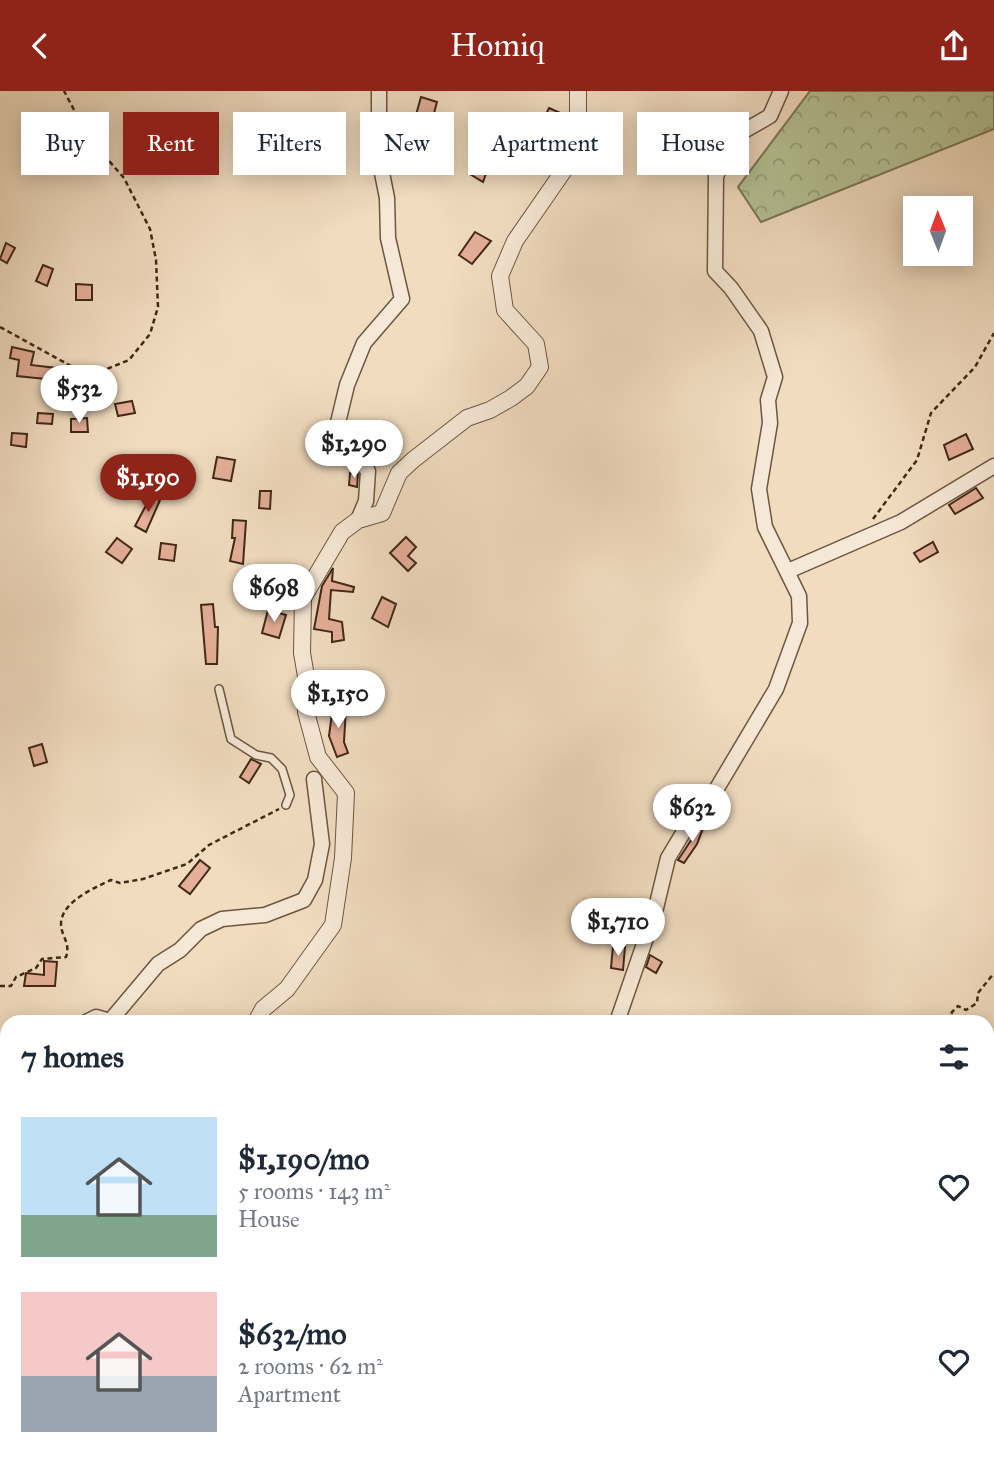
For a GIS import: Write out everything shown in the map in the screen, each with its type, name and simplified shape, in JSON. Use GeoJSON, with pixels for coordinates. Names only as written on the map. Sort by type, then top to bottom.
{"type":"FeatureCollection","features":[{"type":"Feature","properties":{"kind":"street"},"geometry":{"type":"LineString","coordinates":[[358,520],[366,501],[368,471],[336,431],[347,385],[364,343],[402,299],[388,238],[387,198],[379,158],[379,91]]}},
{"type":"Feature","properties":{"kind":"street"},"geometry":{"type":"LineString","coordinates":[[260,1015],[294,980],[332,925],[343,858],[345,793],[318,757],[306,712],[308,688],[302,653],[303,598],[321,563],[342,532],[358,520],[382,513],[399,473],[467,418],[512,398],[527,386],[540,367],[536,344],[505,310],[500,276],[515,241],[578,150],[578,91]]}},
{"type":"Feature","properties":{"kind":"street"},"geometry":{"type":"LineString","coordinates":[[619,1015],[655,912],[668,858],[698,808],[710,800],[776,689],[800,623],[799,596],[765,527],[759,489],[770,423],[768,400],[775,377],[761,331],[731,288],[715,271],[716,176],[737,135],[770,115],[781,91]]}},
{"type":"Feature","properties":{"kind":"street"},"geometry":{"type":"LineString","coordinates":[[788,571],[901,522],[994,466]]}},
{"type":"Feature","properties":{"kind":"street"},"geometry":{"type":"LineString","coordinates":[[115,1015],[158,964],[180,950],[201,929],[222,919],[265,915],[304,900],[315,880],[322,844],[314,779]]}},
{"type":"Feature","properties":{"kind":"lane"},"geometry":{"type":"LineString","coordinates":[[219,689],[231,739],[256,755],[271,758],[282,769],[290,795],[286,805]]}},
{"type":"Feature","properties":{"kind":"path"},"geometry":{"type":"LineString","coordinates":[[0,327],[80,371],[102,371],[129,361],[150,334],[158,307],[156,260],[150,229],[124,178],[89,138],[64,91]]}},
{"type":"Feature","properties":{"kind":"path"},"geometry":{"type":"LineString","coordinates":[[872,521],[917,460],[931,413],[975,367],[994,334]]}},
{"type":"Feature","properties":{"kind":"path"},"geometry":{"type":"LineString","coordinates":[[0,986],[11,986],[16,977],[36,968],[42,959],[66,957],[69,948],[60,925],[64,910],[88,891],[111,880],[120,883],[143,879],[187,864],[209,845],[286,805]]}},
{"type":"Feature","properties":{"kind":"path"},"geometry":{"type":"LineString","coordinates":[[950,1015],[958,1006],[966,1010],[977,1003],[978,993],[994,973]]}},
{"type":"Feature","properties":{"kind":"green space"},"geometry":{"type":"Polygon","coordinates":[[[810,91],[994,91],[994,129],[761,222],[738,187],[810,91]]]}},
{"type":"Feature","properties":{"kind":"building"},"geometry":{"type":"Polygon","coordinates":[[[421,97],[437,102],[434,112],[417,112],[421,97]]]}},
{"type":"Feature","properties":{"kind":"building"},"geometry":{"type":"Polygon","coordinates":[[[472,175],[485,175],[483,182],[472,175]]]}},
{"type":"Feature","properties":{"kind":"building"},"geometry":{"type":"Polygon","coordinates":[[[475,232],[491,241],[472,264],[459,255],[475,232]]]}},
{"type":"Feature","properties":{"kind":"building"},"geometry":{"type":"Polygon","coordinates":[[[6,243],[15,248],[7,263],[0,259],[6,243]]]}},
{"type":"Feature","properties":{"kind":"building"},"geometry":{"type":"Polygon","coordinates":[[[43,265],[53,269],[47,286],[36,281],[43,265]]]}},
{"type":"Feature","properties":{"kind":"building"},"geometry":{"type":"Polygon","coordinates":[[[76,284],[92,285],[92,300],[76,300],[76,284]]]}},
{"type":"Feature","properties":{"kind":"building"},"geometry":{"type":"Polygon","coordinates":[[[12,347],[34,352],[31,365],[56,368],[55,380],[17,376],[19,360],[10,358],[12,347]]]}},
{"type":"Feature","properties":{"kind":"building"},"geometry":{"type":"Polygon","coordinates":[[[132,401],[135,413],[118,416],[115,404],[132,401]]]}},
{"type":"Feature","properties":{"kind":"building"},"geometry":{"type":"Polygon","coordinates":[[[38,413],[53,414],[52,424],[37,423],[38,413]]]}},
{"type":"Feature","properties":{"kind":"building"},"geometry":{"type":"Polygon","coordinates":[[[87,418],[88,432],[71,432],[71,419],[87,418]]]}},
{"type":"Feature","properties":{"kind":"building"},"geometry":{"type":"Polygon","coordinates":[[[12,433],[27,434],[26,447],[11,445],[12,433]]]}},
{"type":"Feature","properties":{"kind":"building"},"geometry":{"type":"Polygon","coordinates":[[[966,434],[973,449],[949,460],[944,445],[966,434]]]}},
{"type":"Feature","properties":{"kind":"building"},"geometry":{"type":"Polygon","coordinates":[[[217,457],[235,460],[231,481],[213,478],[217,457]]]}},
{"type":"Feature","properties":{"kind":"building"},"geometry":{"type":"Polygon","coordinates":[[[350,473],[358,474],[357,487],[349,485],[350,473]]]}},
{"type":"Feature","properties":{"kind":"building"},"geometry":{"type":"Polygon","coordinates":[[[976,488],[983,498],[955,514],[949,505],[976,488]]]}},
{"type":"Feature","properties":{"kind":"building"},"geometry":{"type":"Polygon","coordinates":[[[260,491],[271,491],[270,509],[259,508],[260,491]]]}},
{"type":"Feature","properties":{"kind":"building"},"geometry":{"type":"Polygon","coordinates":[[[151,496],[160,500],[146,532],[135,526],[151,496]]]}},
{"type":"Feature","properties":{"kind":"building"},"geometry":{"type":"Polygon","coordinates":[[[233,520],[246,521],[243,564],[230,561],[235,538],[232,538],[233,520]]]}},
{"type":"Feature","properties":{"kind":"building"},"geometry":{"type":"Polygon","coordinates":[[[406,537],[416,547],[408,556],[416,563],[408,571],[390,553],[406,537]]]}},
{"type":"Feature","properties":{"kind":"building"},"geometry":{"type":"Polygon","coordinates":[[[117,538],[132,549],[122,563],[106,552],[117,538]]]}},
{"type":"Feature","properties":{"kind":"building"},"geometry":{"type":"Polygon","coordinates":[[[933,542],[938,552],[920,562],[914,553],[933,542]]]}},
{"type":"Feature","properties":{"kind":"building"},"geometry":{"type":"Polygon","coordinates":[[[161,543],[176,545],[174,561],[159,559],[161,543]]]}},
{"type":"Feature","properties":{"kind":"building"},"geometry":{"type":"Polygon","coordinates":[[[333,568],[332,581],[354,587],[353,592],[331,590],[329,619],[342,622],[344,640],[332,642],[332,632],[314,629],[322,586],[333,568]]]}},
{"type":"Feature","properties":{"kind":"building"},"geometry":{"type":"Polygon","coordinates":[[[382,597],[396,604],[388,627],[372,618],[382,597]]]}},
{"type":"Feature","properties":{"kind":"building"},"geometry":{"type":"Polygon","coordinates":[[[213,604],[215,627],[218,627],[217,664],[206,664],[201,605],[213,604]]]}},
{"type":"Feature","properties":{"kind":"building"},"geometry":{"type":"Polygon","coordinates":[[[268,610],[286,615],[279,638],[262,633],[268,610]]]}},
{"type":"Feature","properties":{"kind":"building"},"geometry":{"type":"Polygon","coordinates":[[[333,706],[346,707],[344,742],[348,753],[337,757],[329,736],[333,706]]]}},
{"type":"Feature","properties":{"kind":"building"},"geometry":{"type":"Polygon","coordinates":[[[42,744],[47,762],[34,766],[29,748],[42,744]]]}},
{"type":"Feature","properties":{"kind":"building"},"geometry":{"type":"Polygon","coordinates":[[[251,759],[261,764],[249,783],[240,777],[251,759]]]}},
{"type":"Feature","properties":{"kind":"building"},"geometry":{"type":"Polygon","coordinates":[[[709,813],[697,844],[684,863],[678,860],[709,813]]]}},
{"type":"Feature","properties":{"kind":"building"},"geometry":{"type":"Polygon","coordinates":[[[200,860],[210,868],[190,894],[179,886],[200,860]]]}},
{"type":"Feature","properties":{"kind":"building"},"geometry":{"type":"Polygon","coordinates":[[[613,946],[625,947],[623,970],[611,968],[613,946]]]}},
{"type":"Feature","properties":{"kind":"building"},"geometry":{"type":"Polygon","coordinates":[[[650,955],[662,962],[656,973],[646,967],[650,955]]]}},
{"type":"Feature","properties":{"kind":"building"},"geometry":{"type":"Polygon","coordinates":[[[44,961],[57,962],[55,986],[24,986],[26,973],[44,975],[44,961]]]}}]}
